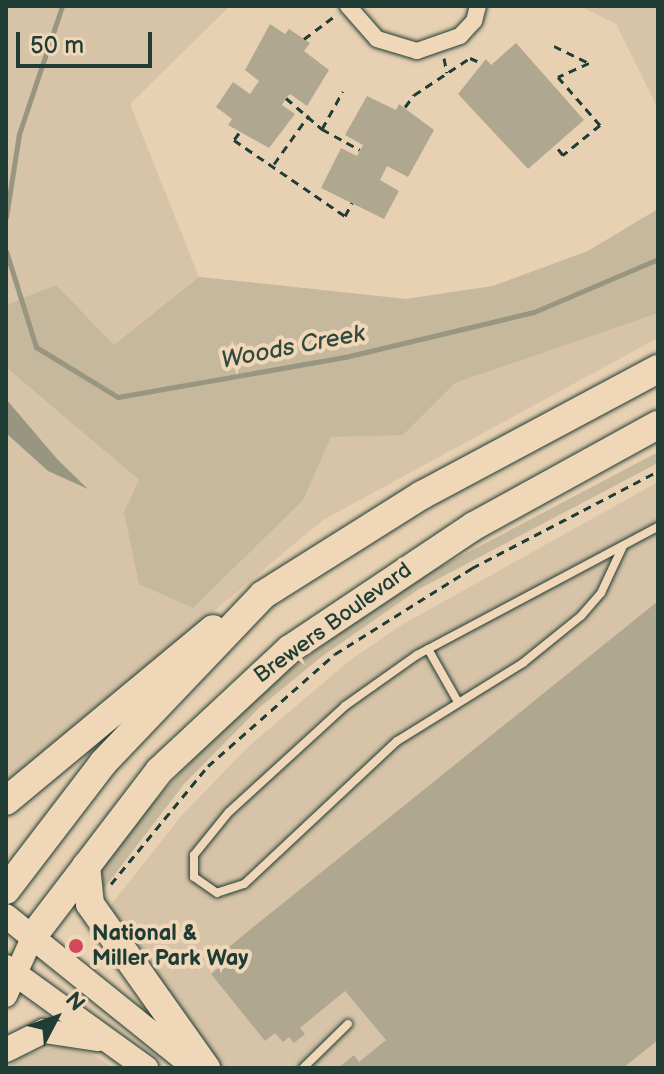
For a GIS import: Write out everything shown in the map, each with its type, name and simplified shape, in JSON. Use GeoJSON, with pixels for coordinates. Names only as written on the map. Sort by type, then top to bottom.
{"type":"FeatureCollection","features":[{"type":"Feature","properties":{"kind":"highway"},"geometry":{"type":"LineString","coordinates":[[6,801],[188,646],[263,595],[422,495],[658,369]]}},
{"type":"Feature","properties":{"kind":"highway","name":"Brewers Boulevard"},"geometry":{"type":"LineString","coordinates":[[33,936],[192,736],[290,649],[474,526],[658,425]]}},
{"type":"Feature","properties":{"kind":"highway"},"geometry":{"type":"LineString","coordinates":[[6,890],[103,763],[263,595]]}},
{"type":"Feature","properties":{"kind":"highway"},"geometry":{"type":"LineString","coordinates":[[86,866],[90,904],[206,1068]]}},
{"type":"Feature","properties":{"kind":"main road"},"geometry":{"type":"LineString","coordinates":[[6,916],[195,1068]]}},
{"type":"Feature","properties":{"kind":"main road","name":"Brewers Boulevard"},"geometry":{"type":"LineString","coordinates":[[9,979],[33,936]]}},
{"type":"Feature","properties":{"kind":"main road"},"geometry":{"type":"LineString","coordinates":[[9,979],[111,1042],[146,1068]]}},
{"type":"Feature","properties":{"kind":"main road"},"geometry":{"type":"LineString","coordinates":[[6,1050],[44,1031],[74,1031],[111,1042]]}},
{"type":"Feature","properties":{"kind":"street"},"geometry":{"type":"LineString","coordinates":[[348,6],[377,39],[417,51],[441,47],[460,36],[474,21],[478,6]]}},
{"type":"Feature","properties":{"kind":"lane"},"geometry":{"type":"LineString","coordinates":[[623,546],[601,593],[581,616],[523,663],[397,741],[244,884],[217,893],[194,877],[194,855],[283,758],[345,706],[428,649],[658,527]]}},
{"type":"Feature","properties":{"kind":"lane"},"geometry":{"type":"LineString","coordinates":[[428,649],[458,702]]}},
{"type":"Feature","properties":{"kind":"lane"},"geometry":{"type":"LineString","coordinates":[[303,1068],[348,1024]]}},
{"type":"Feature","properties":{"kind":"path"},"geometry":{"type":"LineString","coordinates":[[554,46],[589,63],[558,77],[600,125],[563,155],[555,145]]}},
{"type":"Feature","properties":{"kind":"path"},"geometry":{"type":"LineString","coordinates":[[405,107],[414,95],[470,58],[482,63]]}},
{"type":"Feature","properties":{"kind":"path"},"geometry":{"type":"LineString","coordinates":[[322,129],[343,91]]}},
{"type":"Feature","properties":{"kind":"path"},"geometry":{"type":"LineString","coordinates":[[286,98],[322,129],[360,150]]}},
{"type":"Feature","properties":{"kind":"path"},"geometry":{"type":"LineString","coordinates":[[273,165],[309,115]]}},
{"type":"Feature","properties":{"kind":"path"},"geometry":{"type":"LineString","coordinates":[[239,133],[234,140],[345,216],[352,203]]}},
{"type":"Feature","properties":{"kind":"path"},"geometry":{"type":"LineString","coordinates":[[104,895],[208,766],[293,686],[416,600],[658,471]]}},
{"type":"Feature","properties":{"kind":"shaded area"},"geometry":{"type":"Polygon","coordinates":[[[6,6],[230,6],[130,104],[199,277],[406,299],[493,286],[588,251],[658,209],[658,338],[323,520],[6,785],[6,6]]]}},
{"type":"Feature","properties":{"kind":"shaded area"},"geometry":{"type":"Polygon","coordinates":[[[580,6],[658,6],[658,109],[616,24],[580,6]]]}},
{"type":"Feature","properties":{"kind":"shaded area"},"geometry":{"type":"Polygon","coordinates":[[[658,209],[658,313],[455,383],[403,435],[331,437],[303,500],[193,608],[139,584],[124,512],[139,480],[6,367],[6,305],[56,285],[114,345],[199,277],[406,299],[493,286],[588,251],[658,209]]]}},
{"type":"Feature","properties":{"kind":"shaded area"},"geometry":{"type":"Polygon","coordinates":[[[6,399],[58,460],[88,489],[48,471],[6,433],[6,399]]]}},
{"type":"Feature","properties":{"kind":"shaded area"},"geometry":{"type":"Polygon","coordinates":[[[658,452],[658,463],[419,589],[321,657],[259,708],[184,784],[102,891],[100,871],[151,805],[224,725],[276,679],[410,583],[658,452]]]}},
{"type":"Feature","properties":{"kind":"shaded area"},"geometry":{"type":"Polygon","coordinates":[[[658,482],[658,1068],[215,1068],[106,911],[182,815],[247,748],[350,660],[403,624],[658,482]]]}},
{"type":"Feature","properties":{"kind":"shaded area"},"geometry":{"type":"Polygon","coordinates":[[[61,1046],[91,1054],[114,1068],[6,1068],[25,1055],[61,1046]]]}},
{"type":"Feature","properties":{"kind":"building"},"geometry":{"type":"Polygon","coordinates":[[[270,24],[285,34],[289,29],[310,43],[304,51],[329,70],[307,106],[290,94],[286,98],[282,105],[295,114],[269,148],[228,125],[232,119],[216,107],[233,82],[250,94],[259,81],[245,70],[270,24]]]}},
{"type":"Feature","properties":{"kind":"building"},"geometry":{"type":"Polygon","coordinates":[[[516,43],[584,120],[528,169],[458,94],[486,59],[491,65],[516,43]]]}},
{"type":"Feature","properties":{"kind":"building"},"geometry":{"type":"Polygon","coordinates":[[[367,96],[396,110],[399,104],[434,130],[408,177],[387,166],[380,180],[399,191],[384,219],[321,188],[341,148],[357,156],[363,145],[345,135],[367,96]]]}},
{"type":"Feature","properties":{"kind":"building"},"geometry":{"type":"Polygon","coordinates":[[[658,601],[658,1040],[623,1068],[338,1068],[354,1055],[359,1062],[386,1040],[345,991],[300,1028],[305,1034],[294,1043],[289,1037],[283,1042],[275,1033],[265,1041],[211,974],[221,966],[215,958],[658,601]]]}},
{"type":"Feature","properties":{"kind":"waterway","name":"Woods Creek"},"geometry":{"type":"LineString","coordinates":[[6,217],[19,134],[62,6]]}},
{"type":"Feature","properties":{"kind":"waterway","name":"Woods Creek"},"geometry":{"type":"LineString","coordinates":[[6,251],[36,347],[118,397],[345,357],[534,312],[658,259]]}},
{"type":"Feature","properties":{"kind":"place","name":"National & Miller Park Way"},"geometry":{"type":"Point","coordinates":[76,946]}}]}
